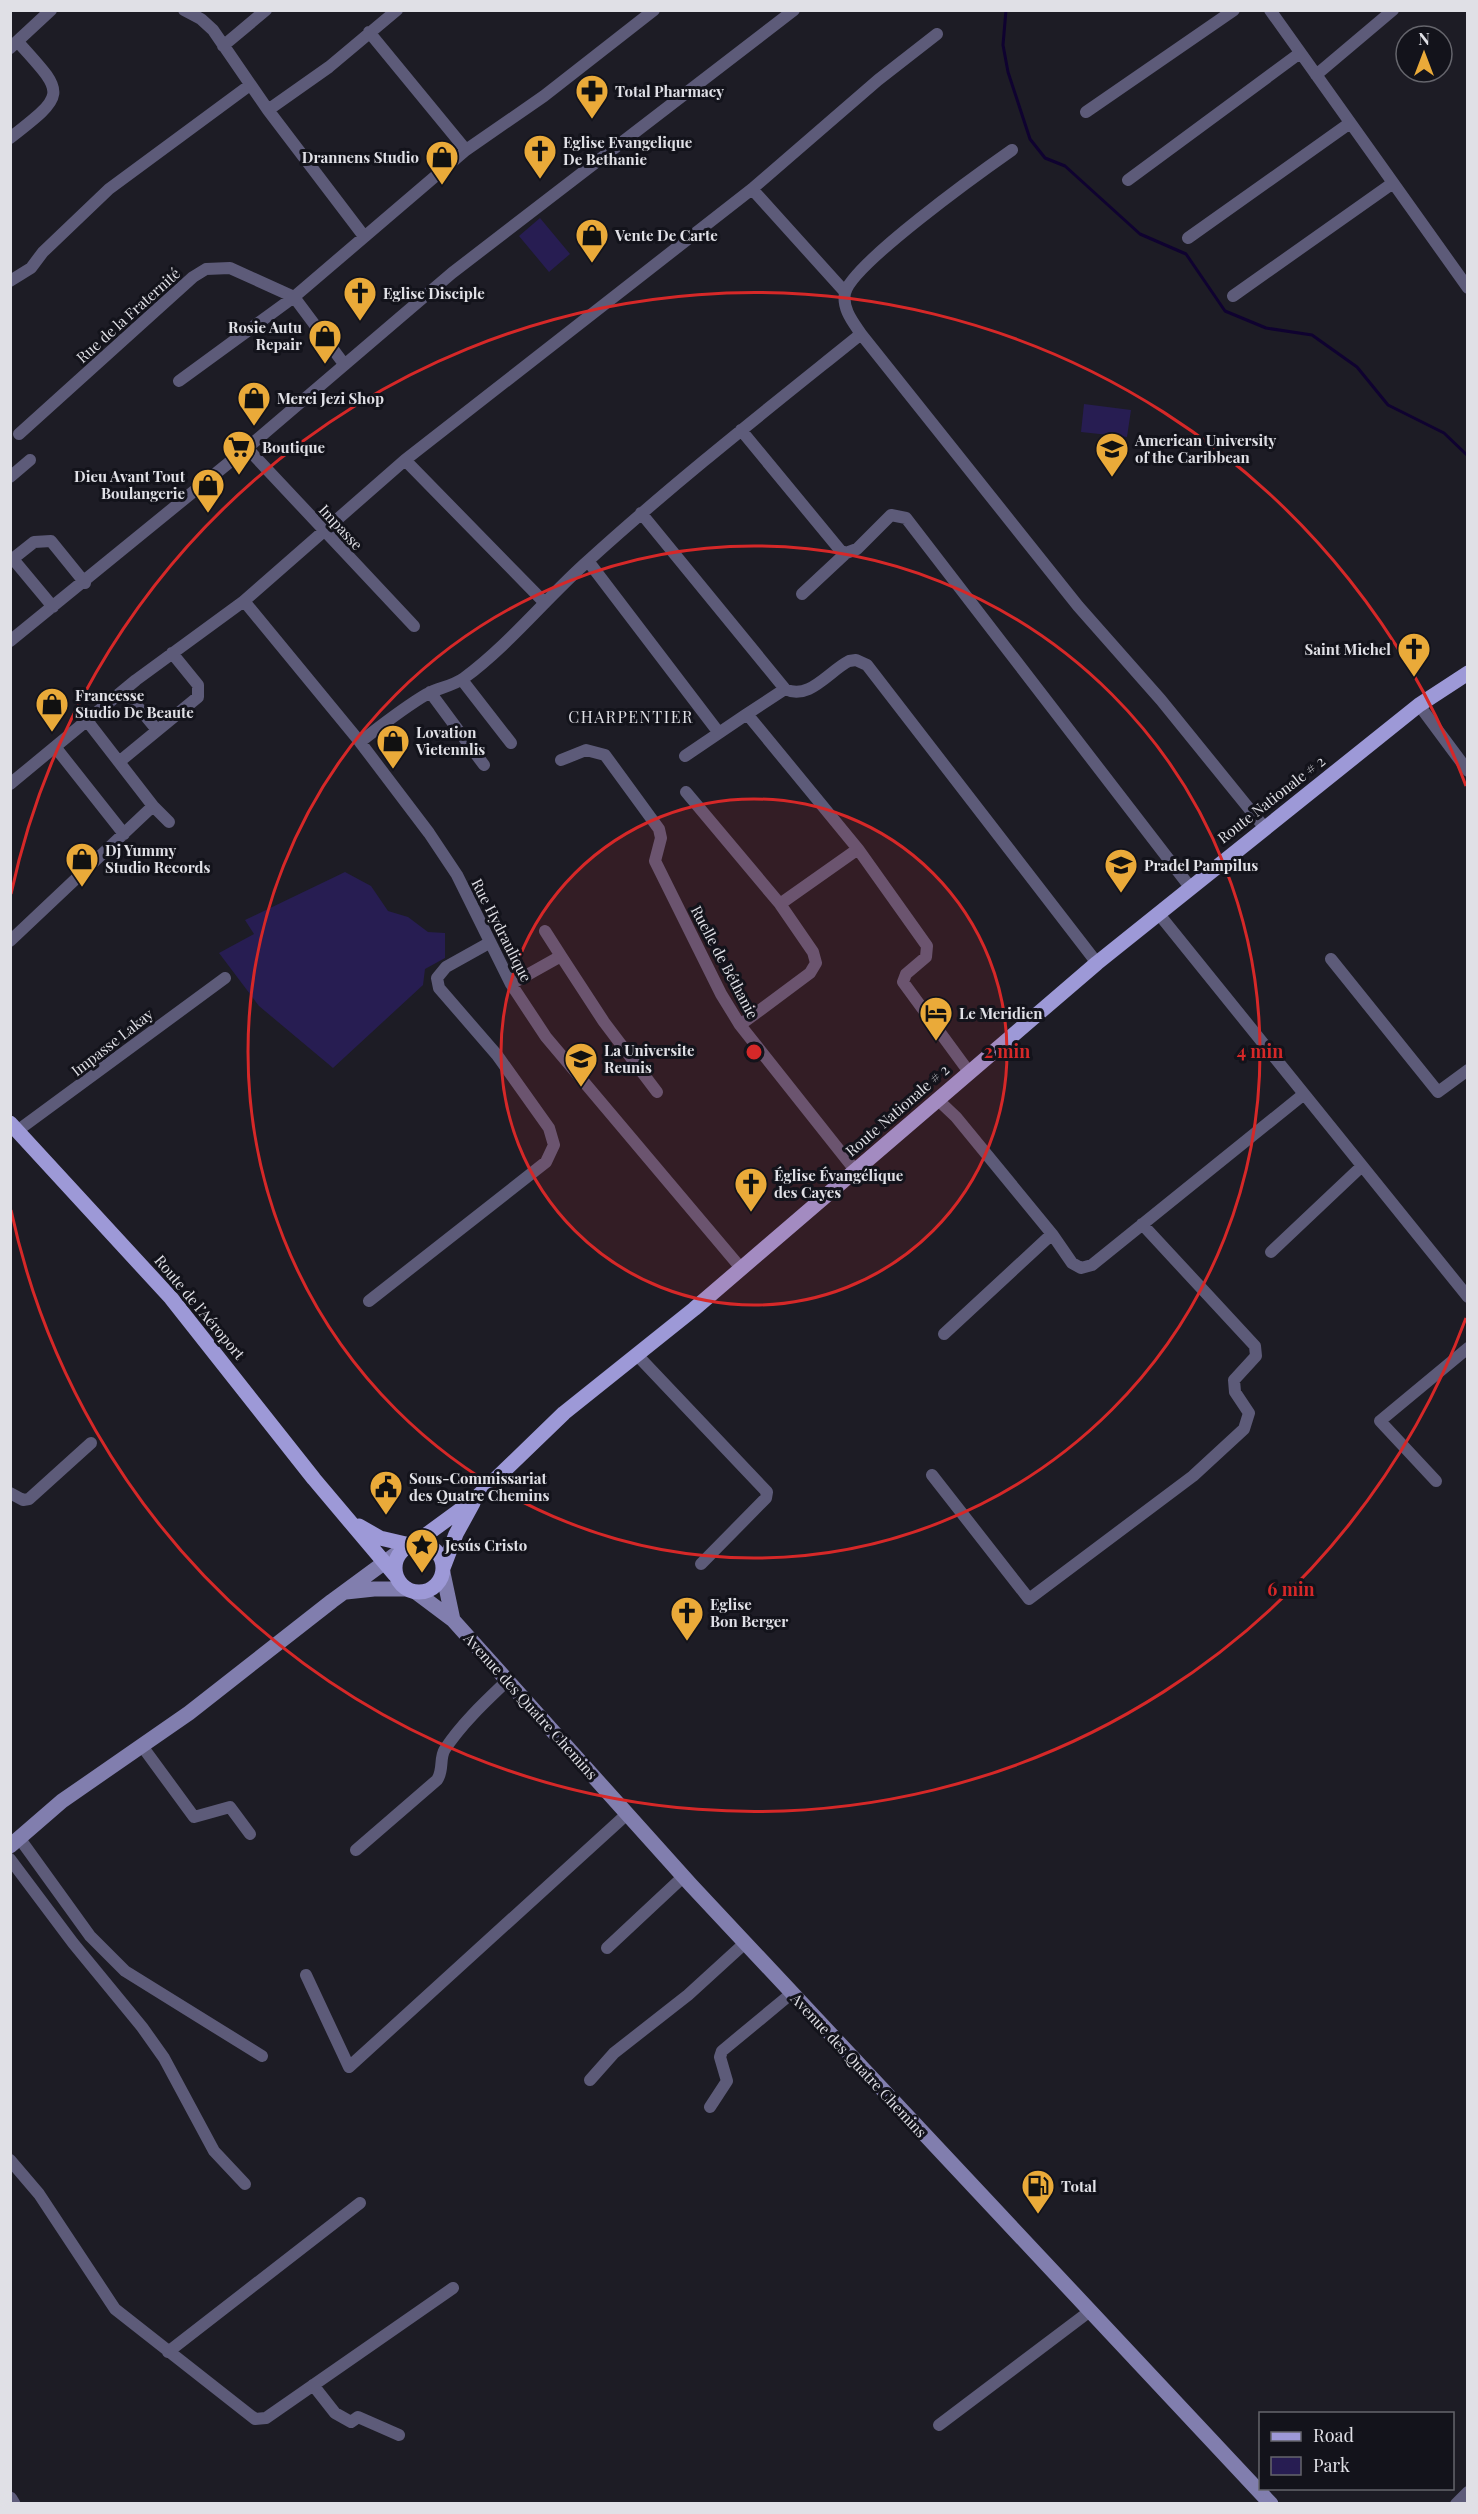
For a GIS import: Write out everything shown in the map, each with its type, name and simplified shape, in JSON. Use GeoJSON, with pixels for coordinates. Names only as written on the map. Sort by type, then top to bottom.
{"type":"FeatureCollection","features":[{"type":"Feature","properties":{"kind":"main road","name":"Route Nationale # 2"},"geometry":{"type":"LineString","coordinates":[[410,1546],[475,1499],[564,1413],[694,1309],[740,1267],[1097,963],[1419,705],[1467,673]]}},
{"type":"Feature","properties":{"kind":"main road","name":"Route de l’Aéroport"},"geometry":{"type":"LineString","coordinates":[[14,1127],[171,1298],[314,1479],[396,1575]]}},
{"type":"Feature","properties":{"kind":"main road","name":"Route Nationale # 2"},"geometry":{"type":"LineString","coordinates":[[443,1571],[456,1534],[475,1499]]}},
{"type":"Feature","properties":{"kind":"main road","name":"Route de l’Aéroport"},"geometry":{"type":"LineString","coordinates":[[351,1522],[380,1538],[410,1546]]}},
{"type":"Feature","properties":{"kind":"main road"},"geometry":{"type":"LineString","coordinates":[[15,1842],[62,1801],[189,1713],[343,1593],[384,1562],[410,1546],[427,1545],[437,1552],[443,1571],[434,1587],[412,1591],[374,1589],[343,1593]]}},
{"type":"Feature","properties":{"kind":"main road"},"geometry":{"type":"LineString","coordinates":[[410,1546],[396,1561],[396,1575],[412,1591]]}},
{"type":"Feature","properties":{"kind":"main road","name":"Avenue des Quatre Chemins"},"geometry":{"type":"LineString","coordinates":[[443,1571],[453,1620]]}},
{"type":"Feature","properties":{"kind":"main road","name":"Avenue des Quatre Chemins"},"geometry":{"type":"LineString","coordinates":[[412,1591],[453,1620],[683,1877],[1271,2504]]}},
{"type":"Feature","properties":{"kind":"street"},"geometry":{"type":"LineString","coordinates":[[10,138],[34,120],[51,102],[54,94],[52,80],[14,45],[51,10]]}},
{"type":"Feature","properties":{"kind":"street"},"geometry":{"type":"LineString","coordinates":[[184,10],[201,19],[223,46],[268,111],[363,235]]}},
{"type":"Feature","properties":{"kind":"street"},"geometry":{"type":"LineString","coordinates":[[268,111],[329,66],[397,10]]}},
{"type":"Feature","properties":{"kind":"street"},"geometry":{"type":"LineString","coordinates":[[179,381],[294,297],[363,235],[466,150],[544,96],[654,10]]}},
{"type":"Feature","properties":{"kind":"street"},"geometry":{"type":"LineString","coordinates":[[10,641],[85,583],[452,273],[794,10]]}},
{"type":"Feature","properties":{"kind":"street"},"geometry":{"type":"LineString","coordinates":[[1086,112],[1234,10]]}},
{"type":"Feature","properties":{"kind":"street"},"geometry":{"type":"LineString","coordinates":[[1270,10],[1467,288]]}},
{"type":"Feature","properties":{"kind":"street"},"geometry":{"type":"LineString","coordinates":[[1316,75],[1393,10]]}},
{"type":"Feature","properties":{"kind":"street"},"geometry":{"type":"LineString","coordinates":[[223,46],[260,12]]}},
{"type":"Feature","properties":{"kind":"street"},"geometry":{"type":"LineString","coordinates":[[369,32],[466,150]]}},
{"type":"Feature","properties":{"kind":"street"},"geometry":{"type":"LineString","coordinates":[[10,784],[124,690],[244,601],[405,460],[752,189],[878,80],[937,34]]}},
{"type":"Feature","properties":{"kind":"street"},"geometry":{"type":"LineString","coordinates":[[1128,180],[1300,53]]}},
{"type":"Feature","properties":{"kind":"street"},"geometry":{"type":"LineString","coordinates":[[10,281],[31,268],[43,252],[109,189],[250,85]]}},
{"type":"Feature","properties":{"kind":"street"},"geometry":{"type":"LineString","coordinates":[[1188,238],[1350,123]]}},
{"type":"Feature","properties":{"kind":"street"},"geometry":{"type":"LineString","coordinates":[[1012,150],[943,199],[856,275],[846,292],[846,310],[861,334],[1078,606],[1161,700],[1264,827]]}},
{"type":"Feature","properties":{"kind":"street"},"geometry":{"type":"LineString","coordinates":[[1233,296],[1393,183]]}},
{"type":"Feature","properties":{"kind":"street"},"geometry":{"type":"LineString","coordinates":[[752,189],[846,292]]}},
{"type":"Feature","properties":{"kind":"street","name":"Rue de la Fraternité"},"geometry":{"type":"LineString","coordinates":[[19,434],[193,277],[206,269],[230,268],[294,297],[344,364]]}},
{"type":"Feature","properties":{"kind":"street"},"geometry":{"type":"LineString","coordinates":[[360,742],[409,704],[430,692],[462,680],[518,632],[588,561],[641,513],[861,334]]}},
{"type":"Feature","properties":{"kind":"street"},"geometry":{"type":"LineString","coordinates":[[741,430],[840,550],[846,553]]}},
{"type":"Feature","properties":{"kind":"street","name":"Impasse"},"geometry":{"type":"LineString","coordinates":[[247,448],[414,626]]}},
{"type":"Feature","properties":{"kind":"street"},"geometry":{"type":"LineString","coordinates":[[10,477],[30,460]]}},
{"type":"Feature","properties":{"kind":"street"},"geometry":{"type":"LineString","coordinates":[[405,460],[545,603]]}},
{"type":"Feature","properties":{"kind":"street"},"geometry":{"type":"LineString","coordinates":[[641,513],[785,689],[792,692],[810,689],[849,661],[856,660],[867,665],[1097,963]]}},
{"type":"Feature","properties":{"kind":"street"},"geometry":{"type":"LineString","coordinates":[[802,594],[846,553],[857,549],[891,515],[906,518],[1190,887]]}},
{"type":"Feature","properties":{"kind":"street"},"geometry":{"type":"LineString","coordinates":[[53,607],[12,560],[34,542],[51,541],[85,583]]}},
{"type":"Feature","properties":{"kind":"street"},"geometry":{"type":"LineString","coordinates":[[588,561],[719,733]]}},
{"type":"Feature","properties":{"kind":"street","name":"Rue Hydraulique"},"geometry":{"type":"LineString","coordinates":[[244,601],[360,742],[429,833],[457,875],[511,984],[546,1037],[583,1084],[740,1267]]}},
{"type":"Feature","properties":{"kind":"street"},"geometry":{"type":"LineString","coordinates":[[119,762],[198,697],[198,685],[172,653]]}},
{"type":"Feature","properties":{"kind":"street"},"geometry":{"type":"LineString","coordinates":[[462,680],[511,742]]}},
{"type":"Feature","properties":{"kind":"street"},"geometry":{"type":"LineString","coordinates":[[685,756],[785,689]]}},
{"type":"Feature","properties":{"kind":"street"},"geometry":{"type":"LineString","coordinates":[[124,690],[157,730]]}},
{"type":"Feature","properties":{"kind":"street"},"geometry":{"type":"LineString","coordinates":[[430,692],[484,765]]}},
{"type":"Feature","properties":{"kind":"street"},"geometry":{"type":"LineString","coordinates":[[1419,705],[1467,771]]}},
{"type":"Feature","properties":{"kind":"street"},"geometry":{"type":"LineString","coordinates":[[747,714],[858,849],[927,946],[926,957],[906,974],[903,982],[969,1072]]}},
{"type":"Feature","properties":{"kind":"street"},"geometry":{"type":"LineString","coordinates":[[88,722],[153,806],[169,822]]}},
{"type":"Feature","properties":{"kind":"street"},"geometry":{"type":"LineString","coordinates":[[56,748],[124,834]]}},
{"type":"Feature","properties":{"kind":"street","name":"Ruelle de Béthanie"},"geometry":{"type":"LineString","coordinates":[[561,760],[586,750],[605,755],[660,829],[661,838],[655,861],[721,994],[740,1025],[855,1170]]}},
{"type":"Feature","properties":{"kind":"street"},"geometry":{"type":"LineString","coordinates":[[686,792],[780,903],[813,951],[814,969],[740,1025]]}},
{"type":"Feature","properties":{"kind":"street"},"geometry":{"type":"LineString","coordinates":[[10,941],[153,806]]}},
{"type":"Feature","properties":{"kind":"street"},"geometry":{"type":"LineString","coordinates":[[780,903],[858,849]]}},
{"type":"Feature","properties":{"kind":"street"},"geometry":{"type":"LineString","coordinates":[[1158,913],[1467,1297]]}},
{"type":"Feature","properties":{"kind":"street"},"geometry":{"type":"LineString","coordinates":[[545,931],[604,1022],[657,1092]]}},
{"type":"Feature","properties":{"kind":"street"},"geometry":{"type":"LineString","coordinates":[[369,1301],[546,1162],[552,1154],[553,1136],[523,1088],[438,988],[437,978],[446,967],[489,943]]}},
{"type":"Feature","properties":{"kind":"street"},"geometry":{"type":"LineString","coordinates":[[511,984],[561,956]]}},
{"type":"Feature","properties":{"kind":"street"},"geometry":{"type":"LineString","coordinates":[[1331,959],[1438,1092],[1467,1070]]}},
{"type":"Feature","properties":{"kind":"street","name":"Impasse Lakay"},"geometry":{"type":"LineString","coordinates":[[14,1127],[225,978]]}},
{"type":"Feature","properties":{"kind":"street"},"geometry":{"type":"LineString","coordinates":[[937,1099],[956,1117],[1052,1234],[1072,1263],[1087,1267],[1304,1094]]}},
{"type":"Feature","properties":{"kind":"street"},"geometry":{"type":"LineString","coordinates":[[1271,1252],[1362,1166]]}},
{"type":"Feature","properties":{"kind":"street"},"geometry":{"type":"LineString","coordinates":[[932,1475],[1029,1599],[1193,1476],[1244,1429],[1249,1413],[1235,1392],[1234,1380],[1256,1356],[1255,1346],[1142,1224]]}},
{"type":"Feature","properties":{"kind":"street"},"geometry":{"type":"LineString","coordinates":[[944,1334],[1052,1234]]}},
{"type":"Feature","properties":{"kind":"street"},"geometry":{"type":"LineString","coordinates":[[1436,1481],[1380,1422],[1467,1348]]}},
{"type":"Feature","properties":{"kind":"street"},"geometry":{"type":"LineString","coordinates":[[637,1355],[767,1492],[766,1497],[701,1564]]}},
{"type":"Feature","properties":{"kind":"street"},"geometry":{"type":"LineString","coordinates":[[10,1493],[23,1500],[29,1499],[92,1443]]}},
{"type":"Feature","properties":{"kind":"street"},"geometry":{"type":"LineString","coordinates":[[356,1850],[437,1780],[442,1772],[444,1750],[481,1706],[508,1680]]}},
{"type":"Feature","properties":{"kind":"street"},"geometry":{"type":"LineString","coordinates":[[142,1746],[194,1817],[230,1807],[250,1833]]}},
{"type":"Feature","properties":{"kind":"street"},"geometry":{"type":"LineString","coordinates":[[306,1974],[349,2067],[627,1814]]}},
{"type":"Feature","properties":{"kind":"street"},"geometry":{"type":"LineString","coordinates":[[15,1842],[90,1936],[125,1971],[262,2056]]}},
{"type":"Feature","properties":{"kind":"street"},"geometry":{"type":"LineString","coordinates":[[10,1859],[73,1943],[141,2026],[164,2058],[214,2151],[245,2184]]}},
{"type":"Feature","properties":{"kind":"street"},"geometry":{"type":"LineString","coordinates":[[608,1948],[683,1877]]}},
{"type":"Feature","properties":{"kind":"street"},"geometry":{"type":"LineString","coordinates":[[590,2080],[614,2053],[688,1995],[745,1943]]}},
{"type":"Feature","properties":{"kind":"street"},"geometry":{"type":"LineString","coordinates":[[710,2107],[726,2084],[720,2057],[722,2051],[792,1993]]}},
{"type":"Feature","properties":{"kind":"street"},"geometry":{"type":"LineString","coordinates":[[10,2160],[39,2194],[115,2309],[255,2420],[266,2418],[453,2288]]}},
{"type":"Feature","properties":{"kind":"street"},"geometry":{"type":"LineString","coordinates":[[168,2352],[360,2204]]}},
{"type":"Feature","properties":{"kind":"street"},"geometry":{"type":"LineString","coordinates":[[939,2425],[1090,2311]]}},
{"type":"Feature","properties":{"kind":"street"},"geometry":{"type":"LineString","coordinates":[[313,2385],[335,2413],[351,2422],[358,2417],[399,2435]]}},
{"type":"Feature","properties":{"kind":"street"},"geometry":{"type":"LineString","coordinates":[[1456,2504],[1467,2492]]}},
{"type":"Feature","properties":{"kind":"street"},"geometry":{"type":"LineString","coordinates":[[10,2499],[13,2504]]}},
{"type":"Feature","properties":{"kind":"green space"},"geometry":{"type":"Polygon","coordinates":[[[540,218],[570,254],[549,272],[519,236],[540,218]]]}},
{"type":"Feature","properties":{"kind":"green space"},"geometry":{"type":"Polygon","coordinates":[[[1084,404],[1131,410],[1127,437],[1081,432],[1084,404]]]}},
{"type":"Feature","properties":{"kind":"green space"},"geometry":{"type":"Polygon","coordinates":[[[345,872],[371,886],[388,911],[408,917],[428,932],[445,933],[445,958],[425,969],[423,985],[333,1068],[259,1006],[219,953],[254,934],[245,920],[345,872]]]}},
{"type":"Feature","properties":{"kind":"waterway"},"geometry":{"type":"LineString","coordinates":[[1006,10],[1003,45],[1008,72],[1030,139],[1045,158],[1065,166],[1140,234],[1186,254],[1225,311],[1266,328],[1312,335],[1357,367],[1388,405],[1444,433],[1468,456]]}},
{"type":"Feature","properties":{"kind":"place","name":"Total Pharmacy"},"geometry":{"type":"Point","coordinates":[592,120]}},
{"type":"Feature","properties":{"kind":"place","name":"Eglise Evangelique De Bethanie"},"geometry":{"type":"Point","coordinates":[540,180]}},
{"type":"Feature","properties":{"kind":"place","name":"Drannens Studio"},"geometry":{"type":"Point","coordinates":[442,186]}},
{"type":"Feature","properties":{"kind":"place","name":"Vente De Carte"},"geometry":{"type":"Point","coordinates":[592,264]}},
{"type":"Feature","properties":{"kind":"place","name":"Eglise Disciple"},"geometry":{"type":"Point","coordinates":[360,322]}},
{"type":"Feature","properties":{"kind":"place","name":"Rosie Autu Repair"},"geometry":{"type":"Point","coordinates":[325,365]}},
{"type":"Feature","properties":{"kind":"place","name":"Merci Jezi Shop"},"geometry":{"type":"Point","coordinates":[254,427]}},
{"type":"Feature","properties":{"kind":"place","name":"Boutique"},"geometry":{"type":"Point","coordinates":[239,476]}},
{"type":"Feature","properties":{"kind":"place","name":"American University of the Caribbean"},"geometry":{"type":"Point","coordinates":[1112,478]}},
{"type":"Feature","properties":{"kind":"place","name":"Dieu Avant Tout Boulangerie"},"geometry":{"type":"Point","coordinates":[208,514]}},
{"type":"Feature","properties":{"kind":"place","name":"Saint Michel"},"geometry":{"type":"Point","coordinates":[1414,678]}},
{"type":"Feature","properties":{"kind":"place","name":"Francesse Studio De Beaute"},"geometry":{"type":"Point","coordinates":[52,733]}},
{"type":"Feature","properties":{"kind":"place","name":"Lovation Vietennlis"},"geometry":{"type":"Point","coordinates":[393,770]}},
{"type":"Feature","properties":{"kind":"place","name":"Dj Yummy Studio Records"},"geometry":{"type":"Point","coordinates":[82,888]}},
{"type":"Feature","properties":{"kind":"place","name":"Pradel Pampilus"},"geometry":{"type":"Point","coordinates":[1121,894]}},
{"type":"Feature","properties":{"kind":"place","name":"Le Meridien"},"geometry":{"type":"Point","coordinates":[936,1042]}},
{"type":"Feature","properties":{"kind":"place","name":"La Universite Reunis"},"geometry":{"type":"Point","coordinates":[581,1088]}},
{"type":"Feature","properties":{"kind":"place","name":"Église Évangélique des Cayes"},"geometry":{"type":"Point","coordinates":[751,1213]}},
{"type":"Feature","properties":{"kind":"place","name":"Sous-Commissariat des Quatre Chemins"},"geometry":{"type":"Point","coordinates":[386,1516]}},
{"type":"Feature","properties":{"kind":"place","name":"Jesús Cristo"},"geometry":{"type":"Point","coordinates":[422,1574]}},
{"type":"Feature","properties":{"kind":"place","name":"Eglise Bon Berger"},"geometry":{"type":"Point","coordinates":[687,1642]}},
{"type":"Feature","properties":{"kind":"place","name":"Total"},"geometry":{"type":"Point","coordinates":[1038,2215]}},
{"type":"Feature","properties":{"kind":"district","name":"CHARPENTIER"},"geometry":{"type":"Point","coordinates":[631,716]}}]}
